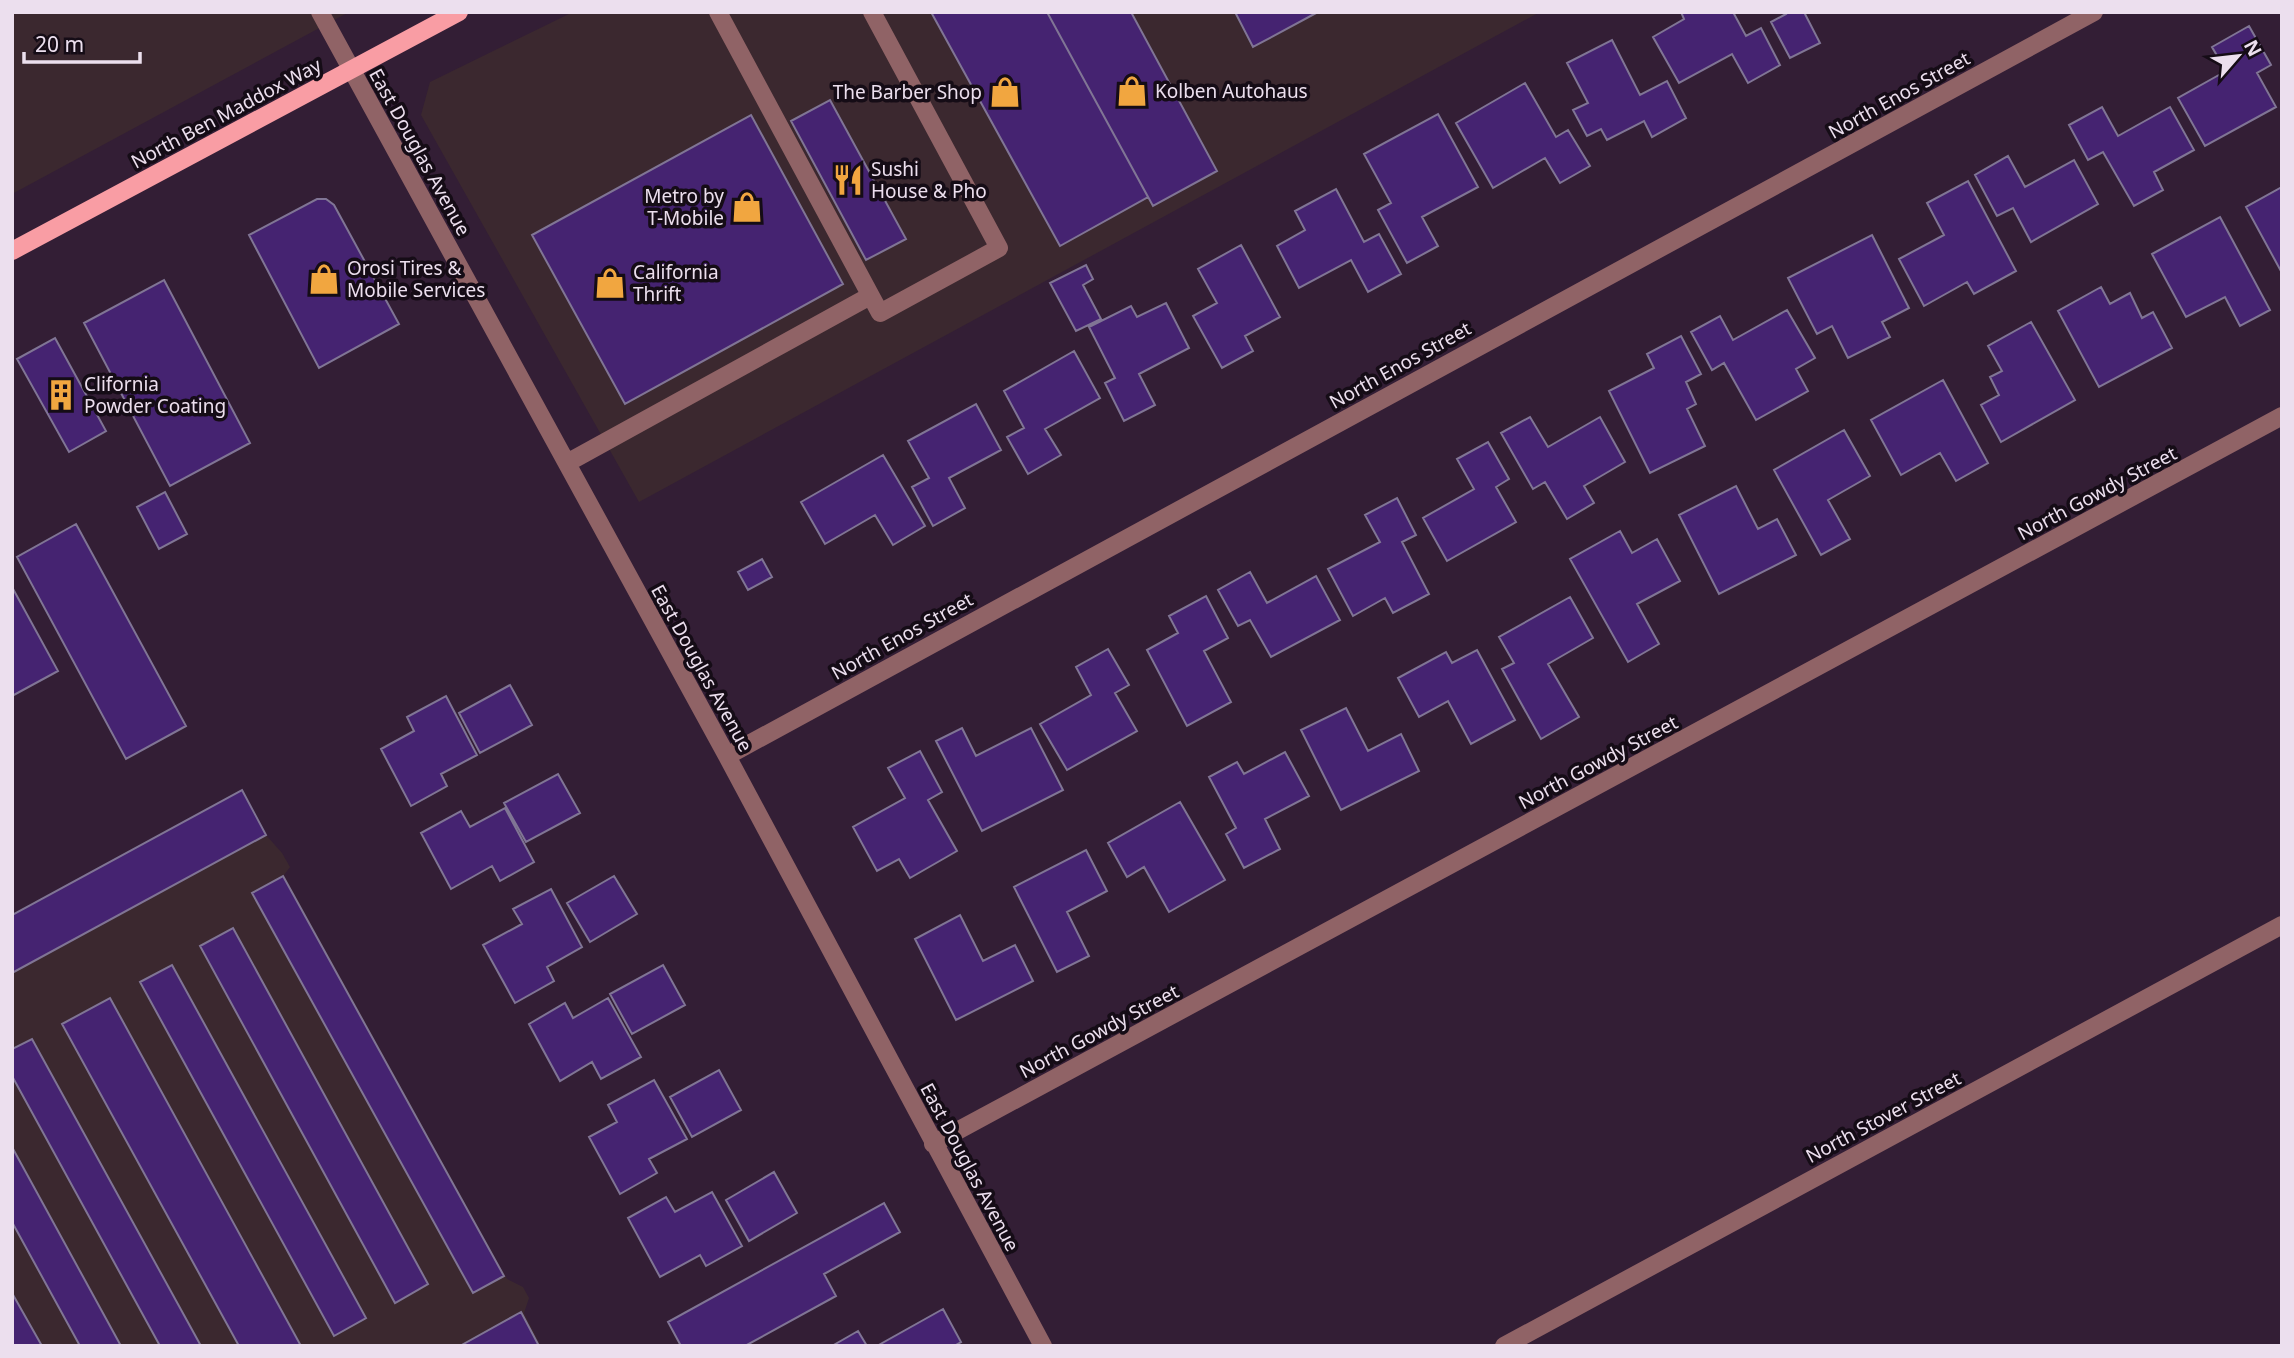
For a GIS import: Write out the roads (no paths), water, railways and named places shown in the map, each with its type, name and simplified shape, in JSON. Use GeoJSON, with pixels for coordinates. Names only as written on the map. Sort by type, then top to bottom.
{"type":"FeatureCollection","features":[{"type":"Feature","properties":{"kind":"main road","name":"North Ben Maddox Way"},"geometry":{"type":"LineString","coordinates":[[14,247],[459,12]]}},
{"type":"Feature","properties":{"kind":"street","name":"East Douglas Avenue"},"geometry":{"type":"LineString","coordinates":[[320,12],[727,755],[1043,1346]]}},
{"type":"Feature","properties":{"kind":"street"},"geometry":{"type":"LineString","coordinates":[[718,12],[880,313],[999,248],[872,12]]}},
{"type":"Feature","properties":{"kind":"street","name":"North Enos Street"},"geometry":{"type":"LineString","coordinates":[[727,755],[2094,12]]}},
{"type":"Feature","properties":{"kind":"street"},"geometry":{"type":"LineString","coordinates":[[567,463],[870,296]]}},
{"type":"Feature","properties":{"kind":"street","name":"North Gowdy Street"},"geometry":{"type":"LineString","coordinates":[[933,1144],[2282,416]]}},
{"type":"Feature","properties":{"kind":"street","name":"North Stover Street"},"geometry":{"type":"LineString","coordinates":[[1504,1346],[2282,925]]}},
{"type":"Feature","properties":{"kind":"place","name":"Kolben Autohaus"},"geometry":{"type":"Point","coordinates":[1132,91]}},
{"type":"Feature","properties":{"kind":"place","name":"The Barber Shop"},"geometry":{"type":"Point","coordinates":[1005,92]}},
{"type":"Feature","properties":{"kind":"place","name":"Sushi House & Pho"},"geometry":{"type":"Point","coordinates":[848,180]}},
{"type":"Feature","properties":{"kind":"place","name":"Metro by T-Mobile"},"geometry":{"type":"Point","coordinates":[747,207]}},
{"type":"Feature","properties":{"kind":"place","name":"Orosi Tires & Mobile Services"},"geometry":{"type":"Point","coordinates":[324,279]}},
{"type":"Feature","properties":{"kind":"place","name":"California Thrift"},"geometry":{"type":"Point","coordinates":[610,283]}},
{"type":"Feature","properties":{"kind":"place","name":"Clifornia Powder Coating"},"geometry":{"type":"Point","coordinates":[61,395]}}]}
